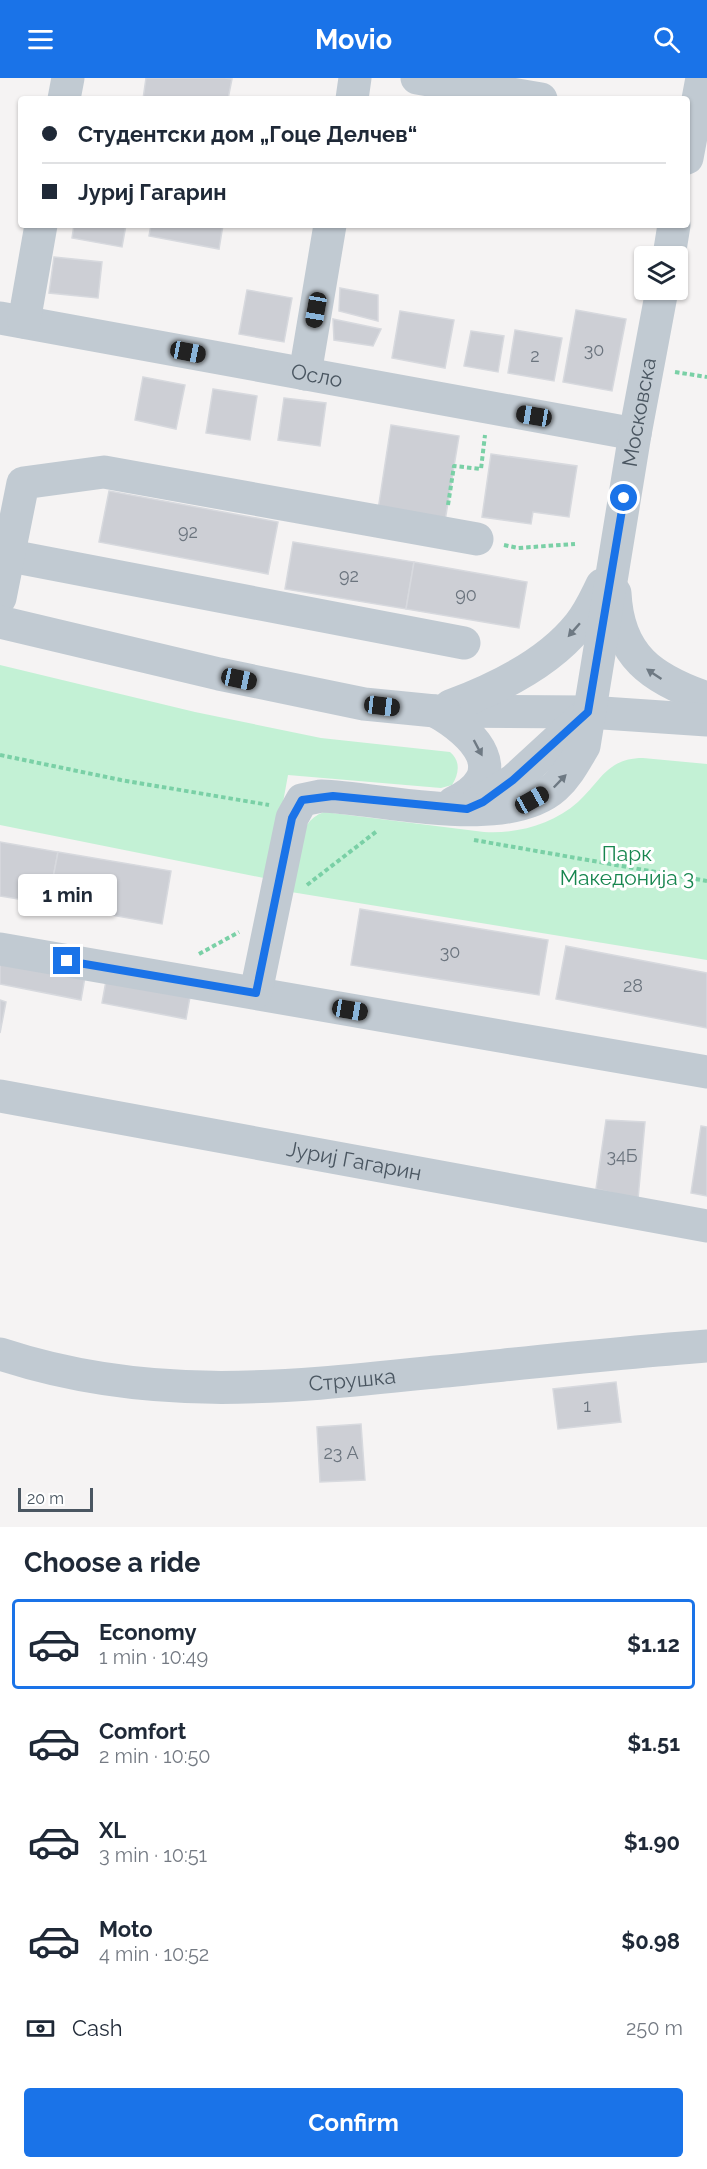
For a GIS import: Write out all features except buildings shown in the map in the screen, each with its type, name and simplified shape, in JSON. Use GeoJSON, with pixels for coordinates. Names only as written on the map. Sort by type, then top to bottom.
{"type":"FeatureCollection","features":[{"type":"Feature","properties":{"kind":"street"},"geometry":{"type":"LineString","coordinates":[[65,96],[68,78]]}},
{"type":"Feature","properties":{"kind":"street"},"geometry":{"type":"LineString","coordinates":[[352,96],[355,78]]}},
{"type":"Feature","properties":{"kind":"street"},"geometry":{"type":"LineString","coordinates":[[417,78],[501,85],[532,96]]}},
{"type":"Feature","properties":{"kind":"street"},"geometry":{"type":"LineString","coordinates":[[690,132],[702,78]]}},
{"type":"Feature","properties":{"kind":"street"},"geometry":{"type":"LineString","coordinates":[[12,320],[40,228]]}},
{"type":"Feature","properties":{"kind":"street"},"geometry":{"type":"LineString","coordinates":[[305,374],[329,228]]}},
{"type":"Feature","properties":{"kind":"street"},"geometry":{"type":"LineString","coordinates":[[671,246],[674,228]]}},
{"type":"Feature","properties":{"kind":"street","name":"Московска"},"geometry":{"type":"LineString","coordinates":[[588,712],[660,300]]}},
{"type":"Feature","properties":{"kind":"street","name":"Осло"},"geometry":{"type":"LineString","coordinates":[[12,320],[635,434]]}},
{"type":"Feature","properties":{"kind":"street"},"geometry":{"type":"LineString","coordinates":[[0,598],[7,521],[23,483],[104,472],[477,539]]}},
{"type":"Feature","properties":{"kind":"street"},"geometry":{"type":"LineString","coordinates":[[4,555],[464,643]]}},
{"type":"Feature","properties":{"kind":"street"},"geometry":{"type":"LineString","coordinates":[[614,562],[616,608],[624,639],[635,656],[645,668],[666,682],[707,698]]}},
{"type":"Feature","properties":{"kind":"street"},"geometry":{"type":"LineString","coordinates":[[435,711],[491,688],[550,653],[580,624],[614,562]]}},
{"type":"Feature","properties":{"kind":"street"},"geometry":{"type":"LineString","coordinates":[[0,621],[320,696],[435,711],[588,712],[707,720]]}},
{"type":"Feature","properties":{"kind":"street"},"geometry":{"type":"LineString","coordinates":[[435,711],[467,732],[479,747],[484,764],[480,782],[453,809]]}},
{"type":"Feature","properties":{"kind":"street"},"geometry":{"type":"LineString","coordinates":[[256,993],[292,818],[297,804],[309,797],[321,796],[453,809],[483,802],[513,780],[588,712]]}},
{"type":"Feature","properties":{"kind":"street"},"geometry":{"type":"LineString","coordinates":[[0,950],[707,1072]]}},
{"type":"Feature","properties":{"kind":"street","name":"Јуриј Гагарин"},"geometry":{"type":"LineString","coordinates":[[0,1096],[707,1226]]}},
{"type":"Feature","properties":{"kind":"street","name":"Струшка"},"geometry":{"type":"LineString","coordinates":[[0,1354],[72,1374],[128,1383],[231,1389],[345,1382],[707,1346]]}},
{"type":"Feature","properties":{"kind":"path"},"geometry":{"type":"LineString","coordinates":[[444,533],[454,466],[480,469],[488,407]]}},
{"type":"Feature","properties":{"kind":"path"},"geometry":{"type":"LineString","coordinates":[[477,539],[518,548],[574,544]]}},
{"type":"Feature","properties":{"kind":"green space"},"geometry":{"type":"Polygon","coordinates":[[[0,665],[195,712],[321,738],[450,752],[456,759],[457,772],[452,785],[441,788],[288,775],[269,879],[0,825],[0,665]]]}},
{"type":"Feature","properties":{"kind":"green space","name":"Парк Македонија 3"},"geometry":{"type":"Polygon","coordinates":[[[631,759],[707,764],[707,960],[291,892],[298,846],[302,835],[314,817],[324,812],[484,832],[521,829],[545,822],[568,810],[613,766],[631,759]]]}},
{"type":"Feature","properties":{"kind":"route"},"geometry":{"type":"LineString","coordinates":[[67,961],[256,993],[292,818],[297,804],[309,797],[333,796],[467,809],[497,793],[588,712],[624,498]]}}]}
